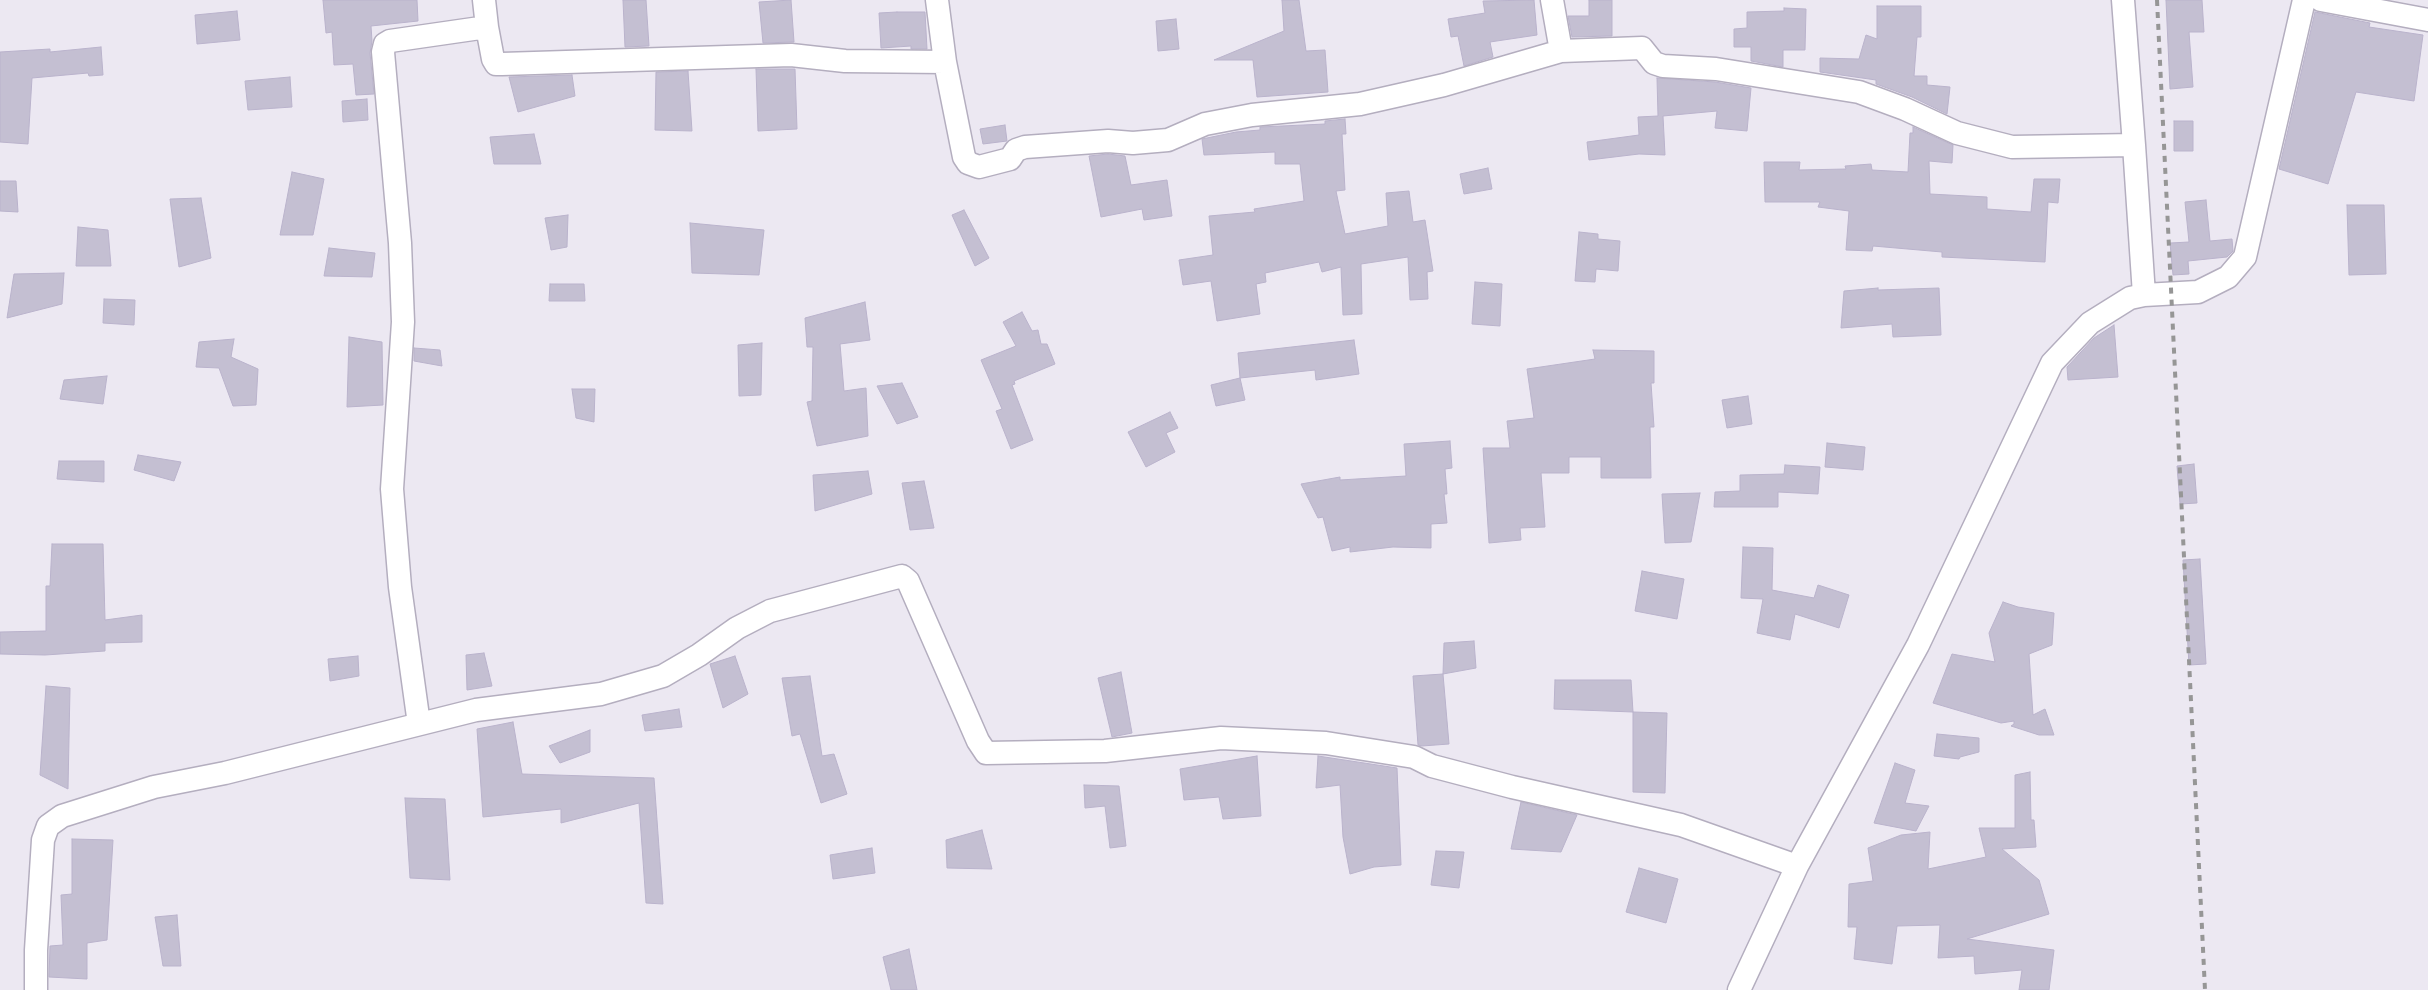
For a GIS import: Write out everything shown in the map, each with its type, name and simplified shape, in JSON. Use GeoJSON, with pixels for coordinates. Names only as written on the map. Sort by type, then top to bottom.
{"type":"FeatureCollection","features":[{"type":"Feature","properties":{"kind":"street"},"geometry":{"type":"LineString","coordinates":[[484,0],[487,27],[493,59],[496,64],[791,55],[846,61],[944,62]]}},
{"type":"Feature","properties":{"kind":"street"},"geometry":{"type":"LineString","coordinates":[[937,0],[944,62],[964,157],[968,163],[979,167],[1010,159],[1016,150],[1025,147],[1108,141],[1133,143],[1168,140],[1205,124],[1252,115],[1360,104],[1444,85],[1561,51],[1642,48],[1654,62],[1663,66],[1716,69],[1859,92],[1905,109],[1957,133],[2012,147],[2134,146]]}},
{"type":"Feature","properties":{"kind":"street"},"geometry":{"type":"LineString","coordinates":[[1552,0],[1561,51]]}},
{"type":"Feature","properties":{"kind":"street"},"geometry":{"type":"LineString","coordinates":[[2123,0],[2144,295]]}},
{"type":"Feature","properties":{"kind":"street"},"geometry":{"type":"LineString","coordinates":[[1739,990],[1797,866],[1918,645],[2052,363],[2090,324],[2130,298],[2144,295],[2198,292],[2228,277],[2245,257],[2304,0]]}},
{"type":"Feature","properties":{"kind":"street"},"geometry":{"type":"LineString","coordinates":[[2321,0],[2428,20]]}},
{"type":"Feature","properties":{"kind":"street"},"geometry":{"type":"LineString","coordinates":[[419,724],[400,587],[392,489],[403,322],[400,243],[382,52],[385,44],[390,41],[487,27]]}},
{"type":"Feature","properties":{"kind":"street"},"geometry":{"type":"LineString","coordinates":[[36,990],[36,950],[43,840],[48,826],[62,816],[154,788],[234,771],[476,710],[601,694],[663,676],[699,655],[737,628],[770,611],[902,576],[908,581],[978,741],[986,753],[1105,750],[1220,738],[1326,743],[1414,757],[1432,766],[1512,787],[1681,825],[1797,866]]}},
{"type":"Feature","properties":{"kind":"building"},"geometry":{"type":"Polygon","coordinates":[[[323,0],[417,0],[418,21],[371,26],[372,41],[370,53],[374,94],[356,95],[353,64],[334,65],[332,32],[326,33],[323,0]]]}},
{"type":"Feature","properties":{"kind":"building"},"geometry":{"type":"Polygon","coordinates":[[[623,0],[646,0],[649,46],[625,47],[623,0]]]}},
{"type":"Feature","properties":{"kind":"building"},"geometry":{"type":"Polygon","coordinates":[[[791,0],[794,42],[763,43],[759,2],[791,0]]]}},
{"type":"Feature","properties":{"kind":"building"},"geometry":{"type":"Polygon","coordinates":[[[1282,0],[1299,0],[1306,51],[1325,50],[1328,92],[1257,97],[1253,60],[1214,60],[1284,31],[1282,0]]]}},
{"type":"Feature","properties":{"kind":"building"},"geometry":{"type":"Polygon","coordinates":[[[1534,0],[1537,35],[1490,42],[1493,57],[1464,66],[1458,36],[1451,37],[1448,19],[1485,13],[1483,1],[1534,0]]]}},
{"type":"Feature","properties":{"kind":"building"},"geometry":{"type":"Polygon","coordinates":[[[1589,0],[1612,0],[1612,36],[1572,37],[1568,16],[1589,16],[1589,0]]]}},
{"type":"Feature","properties":{"kind":"building"},"geometry":{"type":"Polygon","coordinates":[[[2166,0],[2202,0],[2204,32],[2189,32],[2193,87],[2170,89],[2166,0]]]}},
{"type":"Feature","properties":{"kind":"building"},"geometry":{"type":"Polygon","coordinates":[[[1877,6],[1921,6],[1921,37],[1917,37],[1914,76],[1927,76],[1927,85],[1950,87],[1947,114],[1912,97],[1876,84],[1876,80],[1820,72],[1820,58],[1859,59],[1866,35],[1877,39],[1877,6]]]}},
{"type":"Feature","properties":{"kind":"building"},"geometry":{"type":"Polygon","coordinates":[[[1784,8],[1806,9],[1805,50],[1783,50],[1783,67],[1751,61],[1751,47],[1734,47],[1734,29],[1747,28],[1747,12],[1784,11],[1784,8]]]}},
{"type":"Feature","properties":{"kind":"building"},"geometry":{"type":"Polygon","coordinates":[[[237,11],[240,40],[197,44],[195,15],[237,11]]]}},
{"type":"Feature","properties":{"kind":"building"},"geometry":{"type":"Polygon","coordinates":[[[925,12],[927,49],[911,49],[911,46],[881,48],[879,13],[925,12]]]}},
{"type":"Feature","properties":{"kind":"building"},"geometry":{"type":"Polygon","coordinates":[[[2315,12],[2370,23],[2369,27],[2423,35],[2414,101],[2356,92],[2328,184],[2279,169],[2315,12]]]}},
{"type":"Feature","properties":{"kind":"building"},"geometry":{"type":"Polygon","coordinates":[[[1176,19],[1179,49],[1158,51],[1156,21],[1176,19]]]}},
{"type":"Feature","properties":{"kind":"building"},"geometry":{"type":"Polygon","coordinates":[[[101,47],[103,75],[89,76],[88,73],[32,78],[28,144],[0,142],[0,52],[50,49],[50,52],[101,47]]]}},
{"type":"Feature","properties":{"kind":"building"},"geometry":{"type":"Polygon","coordinates":[[[756,69],[795,69],[797,129],[758,131],[756,69]]]}},
{"type":"Feature","properties":{"kind":"building"},"geometry":{"type":"Polygon","coordinates":[[[688,71],[692,131],[655,130],[656,72],[688,71]]]}},
{"type":"Feature","properties":{"kind":"building"},"geometry":{"type":"Polygon","coordinates":[[[572,75],[575,96],[518,112],[509,77],[572,75]]]}},
{"type":"Feature","properties":{"kind":"building"},"geometry":{"type":"Polygon","coordinates":[[[290,77],[292,107],[248,110],[245,81],[290,77]]]}},
{"type":"Feature","properties":{"kind":"building"},"geometry":{"type":"Polygon","coordinates":[[[1657,78],[1715,82],[1751,88],[1747,131],[1715,128],[1717,111],[1663,116],[1665,155],[1639,154],[1589,160],[1587,142],[1639,135],[1638,117],[1658,116],[1657,78]]]}},
{"type":"Feature","properties":{"kind":"building"},"geometry":{"type":"Polygon","coordinates":[[[367,99],[368,120],[343,122],[342,101],[367,99]]]}},
{"type":"Feature","properties":{"kind":"building"},"geometry":{"type":"Polygon","coordinates":[[[1345,119],[1346,134],[1342,134],[1345,190],[1336,191],[1345,234],[1388,226],[1386,193],[1409,191],[1413,222],[1425,220],[1433,271],[1427,272],[1428,299],[1410,300],[1408,257],[1361,264],[1362,314],[1343,315],[1341,267],[1322,272],[1319,262],[1265,273],[1266,282],[1256,284],[1260,314],[1217,321],[1211,281],[1183,285],[1179,260],[1213,255],[1209,216],[1255,212],[1254,209],[1304,201],[1300,164],[1275,164],[1275,152],[1204,155],[1202,139],[1236,132],[1260,130],[1260,127],[1325,124],[1325,121],[1345,119]]]}},
{"type":"Feature","properties":{"kind":"building"},"geometry":{"type":"Polygon","coordinates":[[[2174,121],[2193,121],[2193,151],[2174,151],[2174,121]]]}},
{"type":"Feature","properties":{"kind":"building"},"geometry":{"type":"Polygon","coordinates":[[[1005,125],[1007,141],[983,144],[980,129],[1005,125]]]}},
{"type":"Feature","properties":{"kind":"building"},"geometry":{"type":"Polygon","coordinates":[[[1913,127],[1953,145],[1952,163],[1929,161],[1930,194],[1987,197],[1987,209],[2031,212],[2034,179],[2060,179],[2058,203],[2048,202],[2045,262],[1942,257],[1942,252],[1873,246],[1872,251],[1846,250],[1849,211],[1818,207],[1820,202],[1765,202],[1764,162],[1800,162],[1799,170],[1846,169],[1845,166],[1871,164],[1872,170],[1908,172],[1910,133],[1913,133],[1913,127]]]}},
{"type":"Feature","properties":{"kind":"building"},"geometry":{"type":"Polygon","coordinates":[[[534,134],[541,164],[494,164],[490,137],[534,134]]]}},
{"type":"Feature","properties":{"kind":"building"},"geometry":{"type":"Polygon","coordinates":[[[1108,154],[1125,156],[1131,185],[1167,180],[1172,216],[1144,220],[1142,209],[1101,217],[1089,156],[1108,154]]]}},
{"type":"Feature","properties":{"kind":"building"},"geometry":{"type":"Polygon","coordinates":[[[1488,168],[1492,189],[1464,194],[1460,174],[1488,168]]]}},
{"type":"Feature","properties":{"kind":"building"},"geometry":{"type":"Polygon","coordinates":[[[292,172],[324,179],[313,235],[280,235],[292,172]]]}},
{"type":"Feature","properties":{"kind":"building"},"geometry":{"type":"Polygon","coordinates":[[[0,181],[16,181],[18,212],[0,211],[0,181]]]}},
{"type":"Feature","properties":{"kind":"building"},"geometry":{"type":"Polygon","coordinates":[[[201,198],[211,258],[179,267],[170,199],[201,198]]]}},
{"type":"Feature","properties":{"kind":"building"},"geometry":{"type":"Polygon","coordinates":[[[2206,200],[2210,241],[2232,239],[2233,251],[2227,257],[2188,261],[2189,274],[2173,275],[2170,243],[2189,242],[2185,202],[2206,200]]]}},
{"type":"Feature","properties":{"kind":"building"},"geometry":{"type":"Polygon","coordinates":[[[2347,205],[2384,205],[2386,274],[2349,275],[2347,205]]]}},
{"type":"Feature","properties":{"kind":"building"},"geometry":{"type":"Polygon","coordinates":[[[964,210],[989,258],[975,266],[952,215],[964,210]]]}},
{"type":"Feature","properties":{"kind":"building"},"geometry":{"type":"Polygon","coordinates":[[[568,215],[567,247],[551,250],[545,218],[568,215]]]}},
{"type":"Feature","properties":{"kind":"building"},"geometry":{"type":"Polygon","coordinates":[[[690,223],[764,230],[759,275],[692,273],[690,223]]]}},
{"type":"Feature","properties":{"kind":"building"},"geometry":{"type":"Polygon","coordinates":[[[78,227],[108,230],[111,266],[76,266],[78,227]]]}},
{"type":"Feature","properties":{"kind":"building"},"geometry":{"type":"Polygon","coordinates":[[[1579,232],[1598,234],[1598,239],[1620,241],[1618,271],[1596,269],[1595,282],[1575,281],[1579,232]]]}},
{"type":"Feature","properties":{"kind":"building"},"geometry":{"type":"Polygon","coordinates":[[[329,248],[375,253],[372,277],[324,276],[329,248]]]}},
{"type":"Feature","properties":{"kind":"building"},"geometry":{"type":"Polygon","coordinates":[[[64,273],[62,304],[7,318],[14,274],[64,273]]]}},
{"type":"Feature","properties":{"kind":"building"},"geometry":{"type":"Polygon","coordinates":[[[1475,282],[1502,284],[1500,326],[1472,324],[1475,282]]]}},
{"type":"Feature","properties":{"kind":"building"},"geometry":{"type":"Polygon","coordinates":[[[550,284],[584,284],[585,301],[549,301],[550,284]]]}},
{"type":"Feature","properties":{"kind":"building"},"geometry":{"type":"Polygon","coordinates":[[[1878,288],[1878,290],[1939,288],[1941,335],[1893,337],[1892,324],[1841,328],[1844,291],[1878,288]]]}},
{"type":"Feature","properties":{"kind":"building"},"geometry":{"type":"Polygon","coordinates":[[[104,299],[135,300],[134,325],[103,323],[104,299]]]}},
{"type":"Feature","properties":{"kind":"building"},"geometry":{"type":"Polygon","coordinates":[[[865,302],[870,340],[840,344],[844,391],[866,388],[868,436],[817,446],[807,402],[812,401],[813,347],[807,347],[805,318],[865,302]]]}},
{"type":"Feature","properties":{"kind":"building"},"geometry":{"type":"Polygon","coordinates":[[[1022,312],[1032,331],[1038,330],[1041,344],[1047,344],[1055,364],[1014,381],[1015,384],[1012,385],[1033,440],[1011,449],[996,411],[1002,409],[981,360],[1016,346],[1003,322],[1022,312]]]}},
{"type":"Feature","properties":{"kind":"building"},"geometry":{"type":"Polygon","coordinates":[[[2114,325],[2118,377],[2068,380],[2067,367],[2094,338],[2114,325]]]}},
{"type":"Feature","properties":{"kind":"building"},"geometry":{"type":"Polygon","coordinates":[[[349,337],[382,342],[383,405],[347,407],[349,337]]]}},
{"type":"Feature","properties":{"kind":"building"},"geometry":{"type":"Polygon","coordinates":[[[234,339],[231,357],[258,369],[256,405],[233,406],[219,368],[196,367],[199,342],[234,339]]]}},
{"type":"Feature","properties":{"kind":"building"},"geometry":{"type":"Polygon","coordinates":[[[1354,340],[1359,374],[1316,380],[1315,370],[1240,378],[1238,353],[1354,340]]]}},
{"type":"Feature","properties":{"kind":"building"},"geometry":{"type":"Polygon","coordinates":[[[762,343],[761,395],[739,396],[738,345],[762,343]]]}},
{"type":"Feature","properties":{"kind":"building"},"geometry":{"type":"Polygon","coordinates":[[[414,348],[440,350],[442,366],[414,361],[414,348]]]}},
{"type":"Feature","properties":{"kind":"building"},"geometry":{"type":"Polygon","coordinates":[[[1593,350],[1654,351],[1654,383],[1651,383],[1654,427],[1650,427],[1651,478],[1601,478],[1601,457],[1569,457],[1569,473],[1541,473],[1545,527],[1520,528],[1521,540],[1489,543],[1483,448],[1510,448],[1507,421],[1534,418],[1527,369],[1595,359],[1593,350]]]}},
{"type":"Feature","properties":{"kind":"building"},"geometry":{"type":"Polygon","coordinates":[[[107,376],[103,404],[60,399],[64,380],[107,376]]]}},
{"type":"Feature","properties":{"kind":"building"},"geometry":{"type":"Polygon","coordinates":[[[1240,378],[1245,400],[1216,406],[1211,385],[1240,378]]]}},
{"type":"Feature","properties":{"kind":"building"},"geometry":{"type":"Polygon","coordinates":[[[902,383],[918,417],[897,424],[877,386],[902,383]]]}},
{"type":"Feature","properties":{"kind":"building"},"geometry":{"type":"Polygon","coordinates":[[[572,389],[595,389],[594,422],[576,418],[572,389]]]}},
{"type":"Feature","properties":{"kind":"building"},"geometry":{"type":"Polygon","coordinates":[[[1748,396],[1752,424],[1727,428],[1722,400],[1748,396]]]}},
{"type":"Feature","properties":{"kind":"building"},"geometry":{"type":"Polygon","coordinates":[[[1170,412],[1178,428],[1166,433],[1175,452],[1146,467],[1128,432],[1170,412]]]}},
{"type":"Feature","properties":{"kind":"building"},"geometry":{"type":"Polygon","coordinates":[[[1450,441],[1452,468],[1445,469],[1447,494],[1444,494],[1447,523],[1431,524],[1431,548],[1393,547],[1350,552],[1350,547],[1332,551],[1323,517],[1318,518],[1301,484],[1340,477],[1340,480],[1406,476],[1404,444],[1450,441]]]}},
{"type":"Feature","properties":{"kind":"building"},"geometry":{"type":"Polygon","coordinates":[[[1827,443],[1865,447],[1863,470],[1825,467],[1827,443]]]}},
{"type":"Feature","properties":{"kind":"building"},"geometry":{"type":"Polygon","coordinates":[[[138,455],[181,462],[174,481],[134,470],[138,455]]]}},
{"type":"Feature","properties":{"kind":"building"},"geometry":{"type":"Polygon","coordinates":[[[59,461],[104,461],[104,482],[57,479],[59,461]]]}},
{"type":"Feature","properties":{"kind":"building"},"geometry":{"type":"Polygon","coordinates":[[[2194,464],[2197,503],[2180,504],[2177,466],[2194,464]]]}},
{"type":"Feature","properties":{"kind":"building"},"geometry":{"type":"Polygon","coordinates":[[[1785,465],[1820,467],[1818,494],[1778,492],[1778,507],[1714,507],[1715,492],[1740,491],[1740,475],[1784,474],[1785,465]]]}},
{"type":"Feature","properties":{"kind":"building"},"geometry":{"type":"Polygon","coordinates":[[[868,471],[872,494],[815,511],[813,475],[868,471]]]}},
{"type":"Feature","properties":{"kind":"building"},"geometry":{"type":"Polygon","coordinates":[[[924,481],[934,528],[910,530],[902,483],[924,481]]]}},
{"type":"Feature","properties":{"kind":"building"},"geometry":{"type":"Polygon","coordinates":[[[1700,493],[1691,542],[1665,543],[1662,494],[1700,493]]]}},
{"type":"Feature","properties":{"kind":"building"},"geometry":{"type":"Polygon","coordinates":[[[52,544],[103,544],[105,620],[142,615],[142,642],[105,643],[105,651],[45,655],[0,654],[0,632],[46,631],[46,586],[50,586],[52,544]]]}},
{"type":"Feature","properties":{"kind":"building"},"geometry":{"type":"Polygon","coordinates":[[[1743,547],[1773,548],[1772,590],[1814,598],[1818,585],[1849,595],[1839,628],[1795,614],[1790,640],[1757,633],[1763,599],[1741,598],[1743,547]]]}},
{"type":"Feature","properties":{"kind":"building"},"geometry":{"type":"Polygon","coordinates":[[[2200,559],[2206,664],[2189,665],[2183,560],[2200,559]]]}},
{"type":"Feature","properties":{"kind":"building"},"geometry":{"type":"Polygon","coordinates":[[[1642,571],[1684,579],[1677,619],[1635,611],[1642,571]]]}},
{"type":"Feature","properties":{"kind":"building"},"geometry":{"type":"Polygon","coordinates":[[[2003,602],[2018,607],[2054,613],[2052,645],[2029,654],[2033,715],[2045,709],[2054,735],[2039,735],[2011,726],[2014,724],[2014,721],[2001,723],[1933,703],[1952,654],[1995,662],[1989,633],[2003,602]]]}},
{"type":"Feature","properties":{"kind":"building"},"geometry":{"type":"Polygon","coordinates":[[[1474,641],[1476,668],[1443,674],[1444,643],[1474,641]]]}},
{"type":"Feature","properties":{"kind":"building"},"geometry":{"type":"Polygon","coordinates":[[[484,653],[492,686],[467,690],[466,655],[484,653]]]}},
{"type":"Feature","properties":{"kind":"building"},"geometry":{"type":"Polygon","coordinates":[[[358,656],[359,676],[330,681],[328,659],[358,656]]]}},
{"type":"Feature","properties":{"kind":"building"},"geometry":{"type":"Polygon","coordinates":[[[735,656],[748,694],[723,708],[710,664],[735,656]]]}},
{"type":"Feature","properties":{"kind":"building"},"geometry":{"type":"Polygon","coordinates":[[[1121,672],[1132,733],[1112,737],[1098,678],[1121,672]]]}},
{"type":"Feature","properties":{"kind":"building"},"geometry":{"type":"Polygon","coordinates":[[[1443,674],[1449,744],[1418,745],[1413,676],[1443,674]]]}},
{"type":"Feature","properties":{"kind":"building"},"geometry":{"type":"Polygon","coordinates":[[[810,676],[822,756],[834,754],[847,794],[821,803],[800,734],[792,736],[782,678],[810,676]]]}},
{"type":"Feature","properties":{"kind":"building"},"geometry":{"type":"Polygon","coordinates":[[[1555,680],[1631,680],[1633,712],[1554,709],[1555,680]]]}},
{"type":"Feature","properties":{"kind":"building"},"geometry":{"type":"Polygon","coordinates":[[[46,686],[70,688],[68,789],[40,775],[46,686]]]}},
{"type":"Feature","properties":{"kind":"building"},"geometry":{"type":"Polygon","coordinates":[[[679,709],[682,727],[645,731],[642,715],[679,709]]]}},
{"type":"Feature","properties":{"kind":"building"},"geometry":{"type":"Polygon","coordinates":[[[1633,712],[1667,713],[1665,793],[1633,792],[1633,712]]]}},
{"type":"Feature","properties":{"kind":"building"},"geometry":{"type":"Polygon","coordinates":[[[513,722],[522,774],[654,778],[663,904],[646,903],[639,803],[561,823],[561,809],[483,817],[477,729],[513,722]]]}},
{"type":"Feature","properties":{"kind":"building"},"geometry":{"type":"Polygon","coordinates":[[[590,730],[590,752],[560,763],[549,746],[590,730]]]}},
{"type":"Feature","properties":{"kind":"building"},"geometry":{"type":"Polygon","coordinates":[[[1937,734],[1979,738],[1979,752],[1960,757],[1959,759],[1934,756],[1937,734]]]}},
{"type":"Feature","properties":{"kind":"building"},"geometry":{"type":"Polygon","coordinates":[[[1257,756],[1261,816],[1223,819],[1219,797],[1184,800],[1180,769],[1257,756]]]}},
{"type":"Feature","properties":{"kind":"building"},"geometry":{"type":"Polygon","coordinates":[[[1318,756],[1397,768],[1401,865],[1374,867],[1350,874],[1343,837],[1340,785],[1316,788],[1318,756]]]}},
{"type":"Feature","properties":{"kind":"building"},"geometry":{"type":"Polygon","coordinates":[[[1895,763],[1915,770],[1905,803],[1929,806],[1916,831],[1874,823],[1895,763]]]}},
{"type":"Feature","properties":{"kind":"building"},"geometry":{"type":"Polygon","coordinates":[[[2030,772],[2031,820],[2034,820],[2036,847],[2002,849],[2039,880],[2049,914],[1967,939],[2054,950],[2049,990],[2019,990],[2022,970],[1975,974],[1974,956],[1938,958],[1940,925],[1897,926],[1892,964],[1854,959],[1857,927],[1848,927],[1849,884],[1873,881],[1868,848],[1901,835],[1930,832],[1928,869],[1986,857],[1979,828],[2015,828],[2015,775],[2030,772]]]}},
{"type":"Feature","properties":{"kind":"building"},"geometry":{"type":"Polygon","coordinates":[[[1084,785],[1119,786],[1126,846],[1110,848],[1105,806],[1085,808],[1084,785]]]}},
{"type":"Feature","properties":{"kind":"building"},"geometry":{"type":"Polygon","coordinates":[[[405,798],[445,799],[450,880],[410,878],[405,798]]]}},
{"type":"Feature","properties":{"kind":"building"},"geometry":{"type":"Polygon","coordinates":[[[1521,802],[1577,815],[1561,852],[1511,849],[1521,802]]]}},
{"type":"Feature","properties":{"kind":"building"},"geometry":{"type":"Polygon","coordinates":[[[982,830],[992,869],[947,868],[946,840],[982,830]]]}},
{"type":"Feature","properties":{"kind":"building"},"geometry":{"type":"Polygon","coordinates":[[[72,839],[113,840],[107,940],[87,943],[87,979],[49,977],[50,946],[63,945],[61,895],[72,894],[72,839]]]}},
{"type":"Feature","properties":{"kind":"building"},"geometry":{"type":"Polygon","coordinates":[[[872,848],[875,873],[833,879],[830,855],[872,848]]]}},
{"type":"Feature","properties":{"kind":"building"},"geometry":{"type":"Polygon","coordinates":[[[1436,851],[1464,852],[1459,888],[1431,885],[1436,851]]]}},
{"type":"Feature","properties":{"kind":"building"},"geometry":{"type":"Polygon","coordinates":[[[1639,868],[1678,879],[1666,923],[1626,912],[1639,868]]]}},
{"type":"Feature","properties":{"kind":"building"},"geometry":{"type":"Polygon","coordinates":[[[177,915],[181,966],[163,966],[155,917],[177,915]]]}},
{"type":"Feature","properties":{"kind":"building"},"geometry":{"type":"Polygon","coordinates":[[[909,949],[917,990],[891,990],[883,957],[909,949]]]}},
{"type":"Feature","properties":{"kind":"railway"},"geometry":{"type":"LineString","coordinates":[[2157,0],[2205,990]]}}]}
